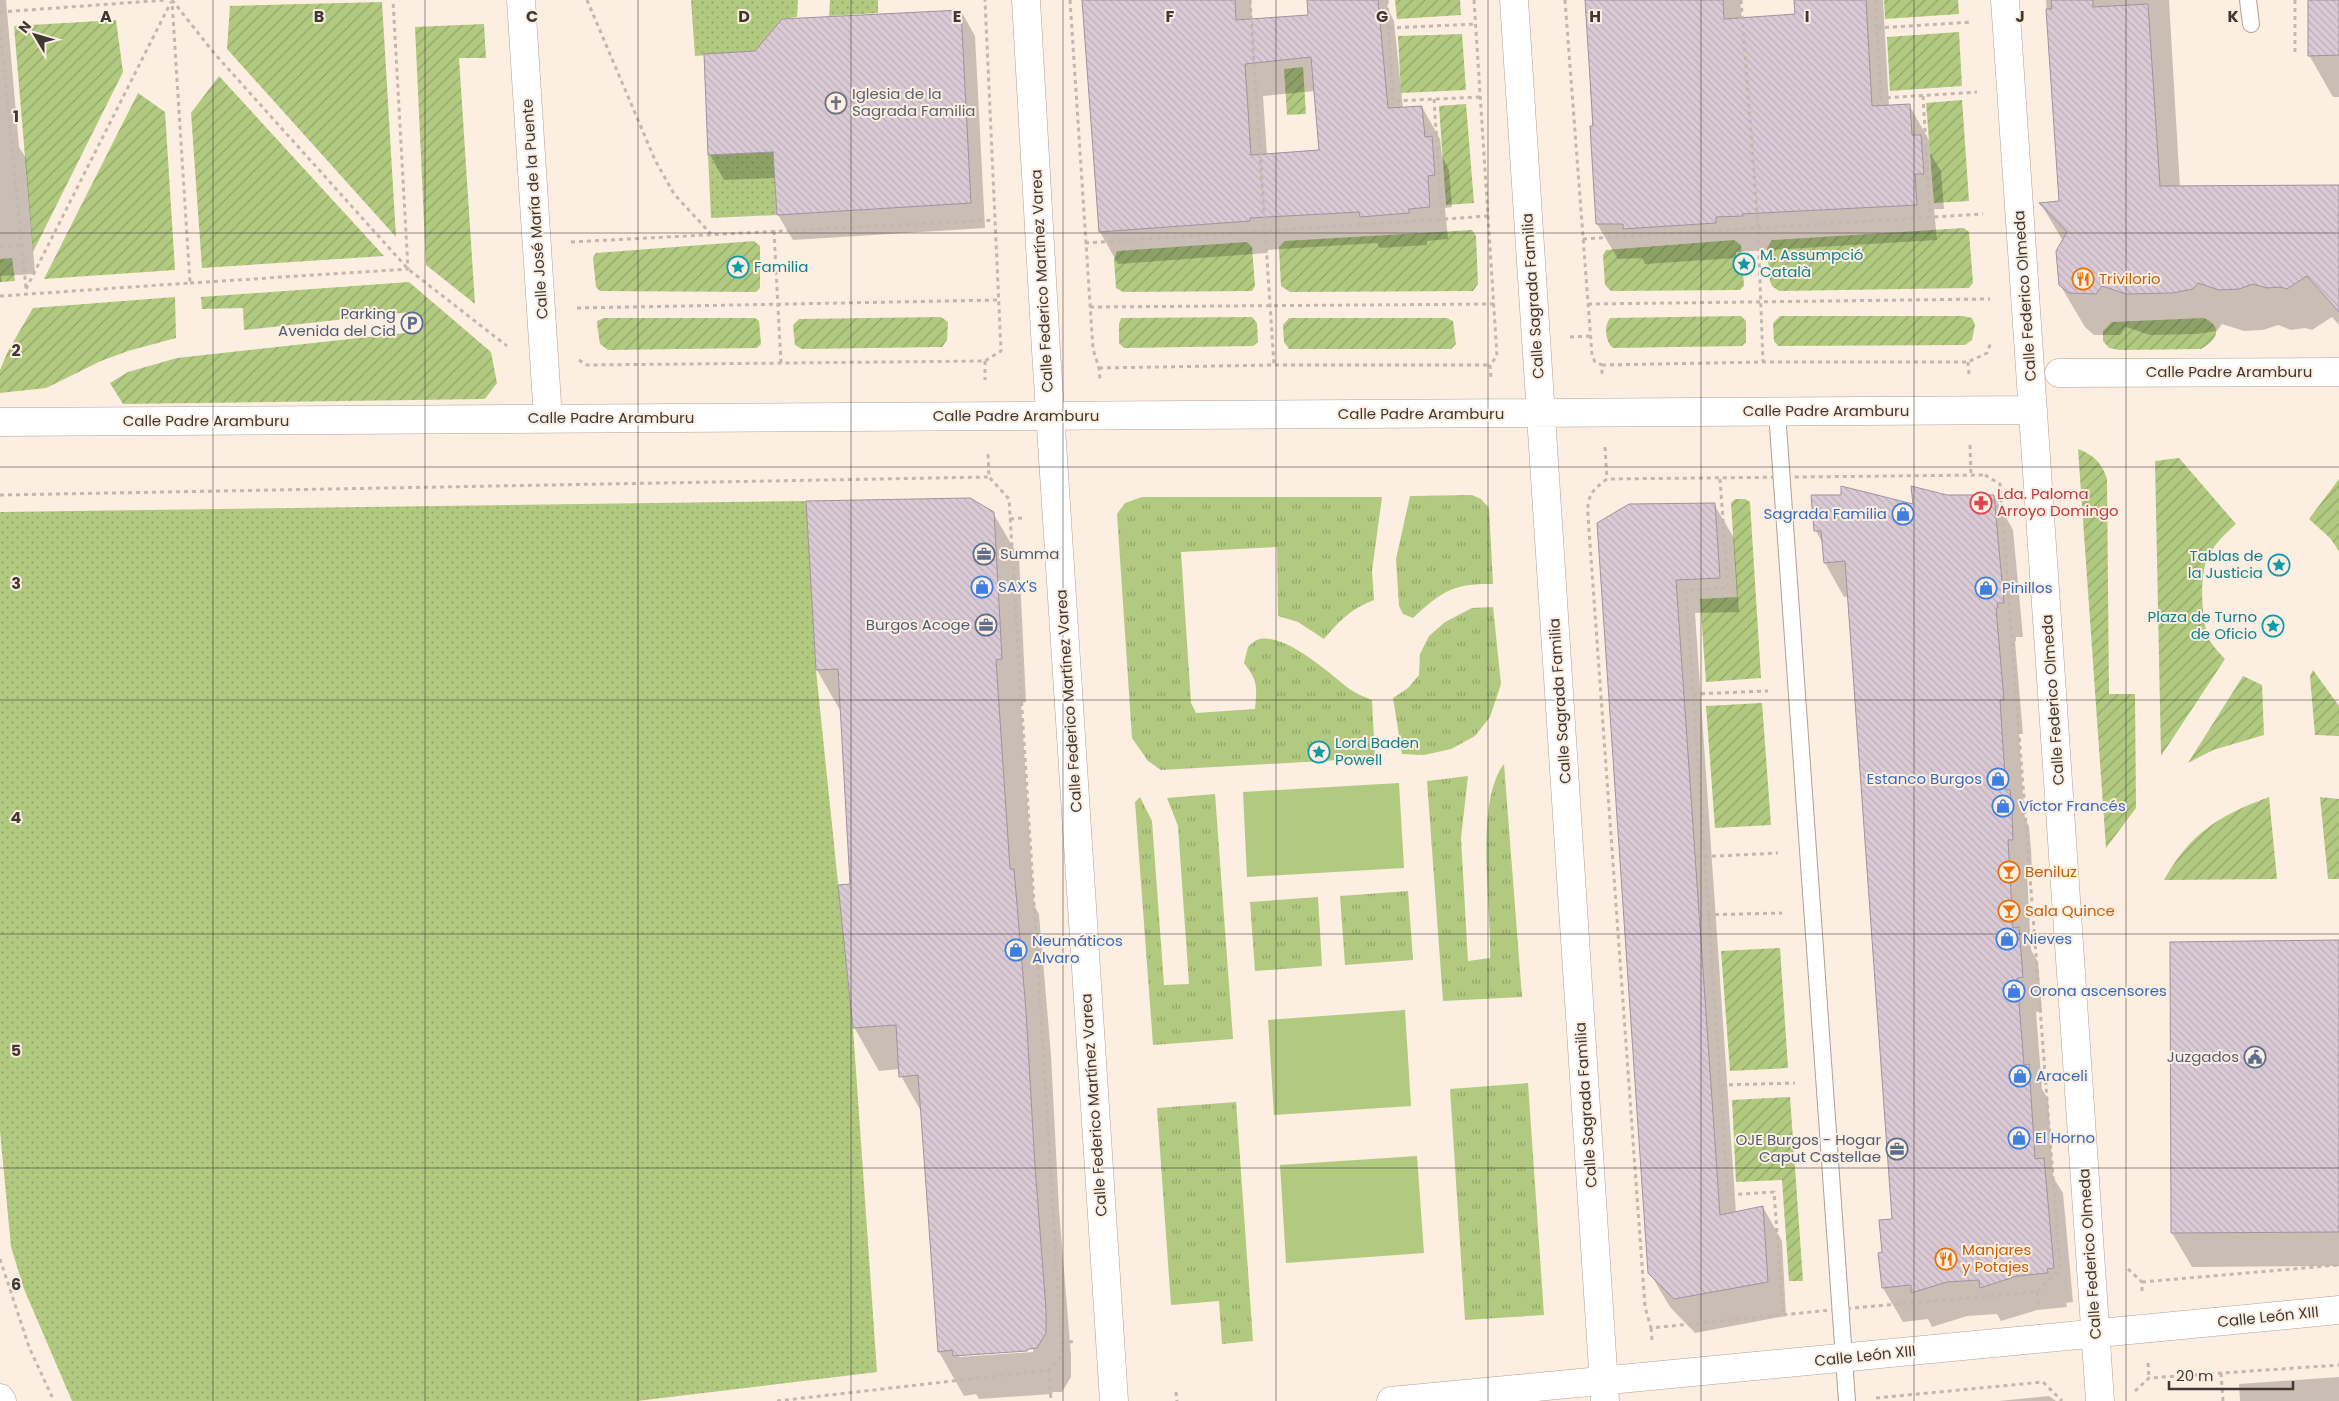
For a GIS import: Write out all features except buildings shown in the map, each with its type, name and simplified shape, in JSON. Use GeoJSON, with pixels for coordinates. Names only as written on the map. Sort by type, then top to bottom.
{"type":"FeatureCollection","features":[{"type":"Feature","properties":{"kind":"street","name":"Calle José María de la Puente"},"geometry":{"type":"LineString","coordinates":[[521,0],[548,419]]}},
{"type":"Feature","properties":{"kind":"street","name":"Calle Federico Martínez Varea"},"geometry":{"type":"LineString","coordinates":[[1026,0],[1050,416],[1114,1401]]}},
{"type":"Feature","properties":{"kind":"street","name":"Calle Sagrada Familia"},"geometry":{"type":"LineString","coordinates":[[1514,0],[1604,1391]]}},
{"type":"Feature","properties":{"kind":"street","name":"Calle Federico Olmeda"},"geometry":{"type":"LineString","coordinates":[[2005,0],[2100,1401]]}},
{"type":"Feature","properties":{"kind":"street","name":"Calle Padre Aramburu"},"geometry":{"type":"LineString","coordinates":[[2059,373],[2339,372]]}},
{"type":"Feature","properties":{"kind":"street","name":"Calle Padre Aramburu"},"geometry":{"type":"LineString","coordinates":[[0,422],[2033,410]]}},
{"type":"Feature","properties":{"kind":"street","name":"Calle León XIII"},"geometry":{"type":"LineString","coordinates":[[1390,1401],[1604,1391],[1844,1358],[2339,1310]]}},
{"type":"Feature","properties":{"kind":"lane"},"geometry":{"type":"LineString","coordinates":[[2248,0],[2251,24]]}},
{"type":"Feature","properties":{"kind":"lane"},"geometry":{"type":"LineString","coordinates":[[1777,412],[1847,1401]]}},
{"type":"Feature","properties":{"kind":"path"},"geometry":{"type":"LineString","coordinates":[[0,12],[166,0]]}},
{"type":"Feature","properties":{"kind":"path"},"geometry":{"type":"LineString","coordinates":[[172,0],[214,53],[408,269],[510,348]]}},
{"type":"Feature","properties":{"kind":"path"},"geometry":{"type":"LineString","coordinates":[[172,0],[190,283]]}},
{"type":"Feature","properties":{"kind":"path"},"geometry":{"type":"LineString","coordinates":[[26,289],[172,0]]}},
{"type":"Feature","properties":{"kind":"path"},"geometry":{"type":"LineString","coordinates":[[393,0],[408,269]]}},
{"type":"Feature","properties":{"kind":"path"},"geometry":{"type":"LineString","coordinates":[[587,0],[655,160],[674,194],[712,234]]}},
{"type":"Feature","properties":{"kind":"path"},"geometry":{"type":"LineString","coordinates":[[575,357],[587,366],[984,362],[1001,351],[985,0]]}},
{"type":"Feature","properties":{"kind":"path"},"geometry":{"type":"LineString","coordinates":[[1070,0],[1092,348],[1100,368],[1274,365],[1490,366]]}},
{"type":"Feature","properties":{"kind":"path"},"geometry":{"type":"LineString","coordinates":[[1250,0],[1274,365]]}},
{"type":"Feature","properties":{"kind":"path"},"geometry":{"type":"LineString","coordinates":[[1387,0],[1393,101],[1481,97]]}},
{"type":"Feature","properties":{"kind":"path"},"geometry":{"type":"LineString","coordinates":[[1474,0],[1497,356],[1490,366],[1491,382]]}},
{"type":"Feature","properties":{"kind":"path"},"geometry":{"type":"LineString","coordinates":[[1564,0],[1592,355],[1595,362],[1602,365],[1763,362],[1968,362],[1987,353],[1992,341],[1992,333]]}},
{"type":"Feature","properties":{"kind":"path"},"geometry":{"type":"LineString","coordinates":[[1740,0],[1758,228],[1763,362]]}},
{"type":"Feature","properties":{"kind":"path"},"geometry":{"type":"LineString","coordinates":[[1875,0],[1881,98],[1977,92]]}},
{"type":"Feature","properties":{"kind":"path"},"geometry":{"type":"LineString","coordinates":[[2295,0],[2295,56]]}},
{"type":"Feature","properties":{"kind":"path"},"geometry":{"type":"LineString","coordinates":[[1877,28],[1973,22]]}},
{"type":"Feature","properties":{"kind":"path"},"geometry":{"type":"LineString","coordinates":[[1389,28],[1476,24]]}},
{"type":"Feature","properties":{"kind":"path"},"geometry":{"type":"LineString","coordinates":[[0,30],[27,294]]}},
{"type":"Feature","properties":{"kind":"path"},"geometry":{"type":"LineString","coordinates":[[1923,96],[1930,217]]}},
{"type":"Feature","properties":{"kind":"path"},"geometry":{"type":"LineString","coordinates":[[1434,99],[1442,220]]}},
{"type":"Feature","properties":{"kind":"path"},"geometry":{"type":"LineString","coordinates":[[1584,239],[1986,214]]}},
{"type":"Feature","properties":{"kind":"path"},"geometry":{"type":"LineString","coordinates":[[1085,243],[1489,216]]}},
{"type":"Feature","properties":{"kind":"path"},"geometry":{"type":"LineString","coordinates":[[568,242],[994,220]]}},
{"type":"Feature","properties":{"kind":"path"},"geometry":{"type":"LineString","coordinates":[[774,231],[781,364]]}},
{"type":"Feature","properties":{"kind":"path"},"geometry":{"type":"LineString","coordinates":[[0,247],[21,245]]}},
{"type":"Feature","properties":{"kind":"path"},"geometry":{"type":"LineString","coordinates":[[0,296],[408,269]]}},
{"type":"Feature","properties":{"kind":"path"},"geometry":{"type":"LineString","coordinates":[[1990,290],[1991,308]]}},
{"type":"Feature","properties":{"kind":"path"},"geometry":{"type":"LineString","coordinates":[[1588,304],[1990,299]]}},
{"type":"Feature","properties":{"kind":"path"},"geometry":{"type":"LineString","coordinates":[[573,308],[999,300]]}},
{"type":"Feature","properties":{"kind":"path"},"geometry":{"type":"LineString","coordinates":[[1090,307],[1494,304]]}},
{"type":"Feature","properties":{"kind":"path"},"geometry":{"type":"LineString","coordinates":[[1602,365],[1603,384]]}},
{"type":"Feature","properties":{"kind":"path"},"geometry":{"type":"LineString","coordinates":[[1605,446],[1607,479]]}},
{"type":"Feature","properties":{"kind":"path"},"geometry":{"type":"LineString","coordinates":[[1985,475],[2000,484],[2060,1269],[2037,1292],[1841,1308],[1651,1328],[1645,1306],[1588,503],[1593,489],[1607,479],[1781,478],[1985,475]]}},
{"type":"Feature","properties":{"kind":"path"},"geometry":{"type":"LineString","coordinates":[[0,494],[989,477],[1009,499],[1062,1356],[1049,1370],[777,1401]]}},
{"type":"Feature","properties":{"kind":"path"},"geometry":{"type":"LineString","coordinates":[[1720,479],[1728,588],[1686,590],[1728,1195],[1774,1192],[1783,1314]]}},
{"type":"Feature","properties":{"kind":"path"},"geometry":{"type":"LineString","coordinates":[[1693,694],[1796,690]]}},
{"type":"Feature","properties":{"kind":"path"},"geometry":{"type":"LineString","coordinates":[[1696,857],[1808,851]]}},
{"type":"Feature","properties":{"kind":"path"},"geometry":{"type":"LineString","coordinates":[[1699,915],[1812,912]]}},
{"type":"Feature","properties":{"kind":"path"},"geometry":{"type":"LineString","coordinates":[[1721,1085],[1824,1082]]}},
{"type":"Feature","properties":{"kind":"path"},"geometry":{"type":"LineString","coordinates":[[0,1259],[29,1346],[54,1401]]}},
{"type":"Feature","properties":{"kind":"path"},"geometry":{"type":"LineString","coordinates":[[2142,1282],[2339,1265]]}},
{"type":"Feature","properties":{"kind":"path"},"geometry":{"type":"LineString","coordinates":[[2130,1396],[2148,1378],[2339,1365]]}},
{"type":"Feature","properties":{"kind":"path"},"geometry":{"type":"LineString","coordinates":[[1049,1370],[1051,1401]]}},
{"type":"Feature","properties":{"kind":"path"},"geometry":{"type":"LineString","coordinates":[[2221,1373],[2223,1401]]}},
{"type":"Feature","properties":{"kind":"path"},"geometry":{"type":"LineString","coordinates":[[1867,1399],[2043,1382],[2062,1401]]}},
{"type":"Feature","properties":{"kind":"path"},"geometry":{"type":"LineString","coordinates":[[1176,1392],[1177,1401]]}},
{"type":"Feature","properties":{"kind":"green space"},"geometry":{"type":"Polygon","coordinates":[[[691,0],[798,0],[797,17],[782,19],[766,39],[767,50],[695,56],[691,0]]]}},
{"type":"Feature","properties":{"kind":"green space"},"geometry":{"type":"Polygon","coordinates":[[[830,0],[878,0],[878,13],[829,16],[830,0]]]}},
{"type":"Feature","properties":{"kind":"green space"},"geometry":{"type":"Polygon","coordinates":[[[1395,0],[1460,0],[1461,15],[1397,19],[1395,0]]]}},
{"type":"Feature","properties":{"kind":"green space"},"geometry":{"type":"Polygon","coordinates":[[[1884,0],[1958,0],[1959,14],[1885,19],[1884,0]]]}},
{"type":"Feature","properties":{"kind":"green space"},"geometry":{"type":"Polygon","coordinates":[[[382,2],[396,237],[227,49],[230,6],[382,2]]]}},
{"type":"Feature","properties":{"kind":"green space"},"geometry":{"type":"Polygon","coordinates":[[[116,20],[123,72],[33,252],[14,26],[116,20]]]}},
{"type":"Feature","properties":{"kind":"green space"},"geometry":{"type":"Polygon","coordinates":[[[484,24],[486,58],[459,58],[475,304],[426,265],[415,27],[484,24]]]}},
{"type":"Feature","properties":{"kind":"green space"},"geometry":{"type":"Polygon","coordinates":[[[1959,32],[1962,86],[1890,91],[1887,37],[1959,32]]]}},
{"type":"Feature","properties":{"kind":"green space"},"geometry":{"type":"Polygon","coordinates":[[[1462,34],[1466,90],[1401,93],[1398,36],[1462,34]]]}},
{"type":"Feature","properties":{"kind":"green space"},"geometry":{"type":"Polygon","coordinates":[[[1303,67],[1306,114],[1287,115],[1284,69],[1303,67]]]}},
{"type":"Feature","properties":{"kind":"green space"},"geometry":{"type":"Polygon","coordinates":[[[219,76],[384,256],[202,268],[191,113],[219,76]]]}},
{"type":"Feature","properties":{"kind":"green space"},"geometry":{"type":"Polygon","coordinates":[[[138,93],[165,112],[175,270],[44,279],[138,93]]]}},
{"type":"Feature","properties":{"kind":"green space"},"geometry":{"type":"Polygon","coordinates":[[[1962,100],[1969,201],[1934,203],[1926,103],[1962,100]]]}},
{"type":"Feature","properties":{"kind":"green space"},"geometry":{"type":"Polygon","coordinates":[[[1466,104],[1474,203],[1446,205],[1439,106],[1466,104]]]}},
{"type":"Feature","properties":{"kind":"green space"},"geometry":{"type":"Polygon","coordinates":[[[773,152],[777,215],[711,218],[708,155],[773,152]]]}},
{"type":"Feature","properties":{"kind":"green space"},"geometry":{"type":"Polygon","coordinates":[[[1964,228],[1969,232],[1973,283],[1969,288],[1779,291],[1772,286],[1770,281],[1767,248],[1772,240],[1964,228]]]}},
{"type":"Feature","properties":{"kind":"green space"},"geometry":{"type":"Polygon","coordinates":[[[1472,230],[1476,236],[1478,284],[1473,291],[1290,292],[1281,286],[1279,247],[1285,241],[1472,230]]]}},
{"type":"Feature","properties":{"kind":"green space"},"geometry":{"type":"Polygon","coordinates":[[[1734,240],[1741,245],[1744,286],[1740,290],[1611,291],[1605,285],[1603,255],[1606,250],[1734,240]]]}},
{"type":"Feature","properties":{"kind":"green space"},"geometry":{"type":"Polygon","coordinates":[[[754,241],[760,246],[760,288],[756,292],[600,291],[596,287],[593,258],[596,253],[754,241]]]}},
{"type":"Feature","properties":{"kind":"green space"},"geometry":{"type":"Polygon","coordinates":[[[1247,242],[1252,247],[1255,286],[1252,291],[1123,292],[1116,288],[1114,259],[1117,251],[1247,242]]]}},
{"type":"Feature","properties":{"kind":"green space"},"geometry":{"type":"Polygon","coordinates":[[[12,258],[15,281],[0,282],[0,259],[12,258]]]}},
{"type":"Feature","properties":{"kind":"green space"},"geometry":{"type":"Polygon","coordinates":[[[409,282],[491,352],[497,383],[485,399],[123,404],[110,383],[128,372],[177,358],[414,332],[410,312],[244,330],[243,308],[202,309],[201,297],[409,282]]]}},
{"type":"Feature","properties":{"kind":"green space"},"geometry":{"type":"Polygon","coordinates":[[[175,297],[176,338],[128,351],[101,361],[46,388],[0,393],[0,370],[8,351],[33,308],[175,297]]]}},
{"type":"Feature","properties":{"kind":"green space"},"geometry":{"type":"Polygon","coordinates":[[[1741,316],[1746,321],[1746,342],[1742,346],[1613,348],[1608,342],[1606,333],[1610,318],[1741,316]]]}},
{"type":"Feature","properties":{"kind":"green space"},"geometry":{"type":"Polygon","coordinates":[[[1780,316],[1963,316],[1972,318],[1975,325],[1972,340],[1965,345],[1778,346],[1774,341],[1773,323],[1780,316]]]}},
{"type":"Feature","properties":{"kind":"green space"},"geometry":{"type":"Polygon","coordinates":[[[941,317],[948,322],[947,340],[942,347],[802,349],[795,345],[793,325],[799,319],[941,317]]]}},
{"type":"Feature","properties":{"kind":"green space"},"geometry":{"type":"Polygon","coordinates":[[[1252,317],[1257,323],[1258,342],[1253,346],[1124,348],[1119,343],[1119,324],[1121,318],[1252,317]]]}},
{"type":"Feature","properties":{"kind":"green space"},"geometry":{"type":"Polygon","coordinates":[[[604,318],[755,318],[759,321],[761,344],[757,348],[608,350],[600,344],[597,324],[597,321],[604,318]]]}},
{"type":"Feature","properties":{"kind":"green space"},"geometry":{"type":"Polygon","coordinates":[[[1289,318],[1447,318],[1453,321],[1456,344],[1451,349],[1289,349],[1284,342],[1283,325],[1289,318]]]}},
{"type":"Feature","properties":{"kind":"green space"},"geometry":{"type":"Polygon","coordinates":[[[2204,318],[2214,325],[2216,334],[2211,342],[2201,349],[2119,350],[2109,348],[2103,341],[2103,331],[2112,322],[2204,318]]]}},
{"type":"Feature","properties":{"kind":"green space"},"geometry":{"type":"Polygon","coordinates":[[[2078,449],[2097,460],[2103,468],[2107,479],[2109,694],[2135,694],[2136,808],[2106,848],[2078,449]]]}},
{"type":"Feature","properties":{"kind":"green space"},"geometry":{"type":"Polygon","coordinates":[[[2179,458],[2236,524],[2220,539],[2208,557],[2202,586],[2203,611],[2207,633],[2210,641],[2225,659],[2161,756],[2155,461],[2179,458]]]}},
{"type":"Feature","properties":{"kind":"green space"},"geometry":{"type":"Polygon","coordinates":[[[2339,479],[2339,551],[2330,538],[2309,519],[2339,479]]]}},
{"type":"Feature","properties":{"kind":"green space"},"geometry":{"type":"Polygon","coordinates":[[[1472,495],[1481,499],[1489,508],[1493,584],[1457,587],[1440,596],[1413,618],[1403,614],[1399,606],[1396,559],[1410,496],[1472,495]]]}},
{"type":"Feature","properties":{"kind":"green space"},"geometry":{"type":"Polygon","coordinates":[[[1142,497],[1382,497],[1372,571],[1374,600],[1346,616],[1324,639],[1298,622],[1278,616],[1277,547],[1181,552],[1191,703],[1196,713],[1255,709],[1256,684],[1244,663],[1248,647],[1257,640],[1280,641],[1307,656],[1351,690],[1372,700],[1375,758],[1161,770],[1148,761],[1132,738],[1117,514],[1125,503],[1142,497]]]}},
{"type":"Feature","properties":{"kind":"green space"},"geometry":{"type":"Polygon","coordinates":[[[1735,499],[1745,499],[1750,502],[1761,678],[1706,682],[1700,599],[1737,597],[1731,503],[1735,499]]]}},
{"type":"Feature","properties":{"kind":"green space"},"geometry":{"type":"Polygon","coordinates":[[[806,501],[816,670],[853,1028],[877,1372],[637,1401],[72,1401],[24,1289],[11,1247],[0,1131],[0,512],[806,501]]]}},
{"type":"Feature","properties":{"kind":"green space"},"geometry":{"type":"Polygon","coordinates":[[[1493,607],[1501,684],[1490,717],[1475,736],[1451,749],[1424,755],[1402,754],[1393,698],[1408,688],[1419,675],[1420,654],[1429,636],[1445,622],[1472,608],[1493,607]]]}},
{"type":"Feature","properties":{"kind":"green space"},"geometry":{"type":"Polygon","coordinates":[[[2313,670],[2339,706],[2339,736],[2315,735],[2310,676],[2313,670]]]}},
{"type":"Feature","properties":{"kind":"green space"},"geometry":{"type":"Polygon","coordinates":[[[2243,676],[2262,685],[2264,735],[2213,750],[2188,763],[2243,676]]]}},
{"type":"Feature","properties":{"kind":"green space"},"geometry":{"type":"Polygon","coordinates":[[[1762,703],[1771,825],[1715,828],[1706,706],[1762,703]]]}},
{"type":"Feature","properties":{"kind":"green space"},"geometry":{"type":"Polygon","coordinates":[[[1504,764],[1522,997],[1443,1001],[1427,781],[1468,776],[1461,838],[1468,961],[1490,958],[1486,857],[1487,829],[1489,804],[1495,781],[1504,764]]]}},
{"type":"Feature","properties":{"kind":"green space"},"geometry":{"type":"Polygon","coordinates":[[[1399,783],[1404,868],[1247,877],[1243,792],[1399,783]]]}},
{"type":"Feature","properties":{"kind":"green space"},"geometry":{"type":"Polygon","coordinates":[[[1215,794],[1233,1039],[1153,1045],[1135,802],[1140,797],[1152,821],[1164,985],[1189,984],[1178,826],[1167,798],[1215,794]]]}},
{"type":"Feature","properties":{"kind":"green space"},"geometry":{"type":"Polygon","coordinates":[[[2269,797],[2277,879],[2164,880],[2184,850],[2208,828],[2236,811],[2269,797]]]}},
{"type":"Feature","properties":{"kind":"green space"},"geometry":{"type":"Polygon","coordinates":[[[2320,797],[2339,799],[2339,879],[2328,879],[2320,797]]]}},
{"type":"Feature","properties":{"kind":"green space"},"geometry":{"type":"Polygon","coordinates":[[[1408,891],[1413,960],[1345,965],[1340,896],[1408,891]]]}},
{"type":"Feature","properties":{"kind":"green space"},"geometry":{"type":"Polygon","coordinates":[[[1318,897],[1322,966],[1255,971],[1250,902],[1318,897]]]}},
{"type":"Feature","properties":{"kind":"green space"},"geometry":{"type":"Polygon","coordinates":[[[1780,948],[1788,1068],[1730,1071],[1721,951],[1780,948]]]}},
{"type":"Feature","properties":{"kind":"green space"},"geometry":{"type":"Polygon","coordinates":[[[1405,1010],[1411,1106],[1274,1115],[1268,1020],[1405,1010]]]}},
{"type":"Feature","properties":{"kind":"green space"},"geometry":{"type":"Polygon","coordinates":[[[1528,1083],[1544,1315],[1465,1320],[1450,1089],[1528,1083]]]}},
{"type":"Feature","properties":{"kind":"green space"},"geometry":{"type":"Polygon","coordinates":[[[1790,1097],[1803,1281],[1789,1281],[1782,1180],[1736,1182],[1732,1100],[1790,1097]]]}},
{"type":"Feature","properties":{"kind":"green space"},"geometry":{"type":"Polygon","coordinates":[[[1236,1102],[1253,1341],[1222,1344],[1219,1301],[1171,1305],[1157,1108],[1236,1102]]]}},
{"type":"Feature","properties":{"kind":"green space"},"geometry":{"type":"Polygon","coordinates":[[[1417,1156],[1424,1253],[1286,1263],[1280,1165],[1417,1156]]]}},
{"type":"Feature","properties":{"kind":"place","name":"Iglesia de la Sagrada Familia"},"geometry":{"type":"Point","coordinates":[836,103]}},
{"type":"Feature","properties":{"kind":"place","name":"M. Assumpció Català"},"geometry":{"type":"Point","coordinates":[1744,264]}},
{"type":"Feature","properties":{"kind":"place","name":"Familia"},"geometry":{"type":"Point","coordinates":[738,267]}},
{"type":"Feature","properties":{"kind":"place","name":"Trivilorio"},"geometry":{"type":"Point","coordinates":[2083,279]}},
{"type":"Feature","properties":{"kind":"place","name":"Parking Avenida del Cid"},"geometry":{"type":"Point","coordinates":[412,323]}},
{"type":"Feature","properties":{"kind":"place","name":"Lda. Paloma Arroyo Domingo"},"geometry":{"type":"Point","coordinates":[1981,503]}},
{"type":"Feature","properties":{"kind":"place","name":"Sagrada Familia"},"geometry":{"type":"Point","coordinates":[1903,514]}},
{"type":"Feature","properties":{"kind":"place","name":"Summa"},"geometry":{"type":"Point","coordinates":[984,554]}},
{"type":"Feature","properties":{"kind":"place","name":"Tablas de la Justicia"},"geometry":{"type":"Point","coordinates":[2279,565]}},
{"type":"Feature","properties":{"kind":"place","name":"SAX'S"},"geometry":{"type":"Point","coordinates":[982,587]}},
{"type":"Feature","properties":{"kind":"place","name":"Pinillos"},"geometry":{"type":"Point","coordinates":[1986,588]}},
{"type":"Feature","properties":{"kind":"place","name":"Burgos Acoge"},"geometry":{"type":"Point","coordinates":[986,625]}},
{"type":"Feature","properties":{"kind":"place","name":"Plaza de Turno de Oficio"},"geometry":{"type":"Point","coordinates":[2273,626]}},
{"type":"Feature","properties":{"kind":"place","name":"Lord Baden Powell"},"geometry":{"type":"Point","coordinates":[1319,752]}},
{"type":"Feature","properties":{"kind":"place","name":"Estanco Burgos"},"geometry":{"type":"Point","coordinates":[1998,779]}},
{"type":"Feature","properties":{"kind":"place","name":"Víctor Francés"},"geometry":{"type":"Point","coordinates":[2003,806]}},
{"type":"Feature","properties":{"kind":"place","name":"Beniluz"},"geometry":{"type":"Point","coordinates":[2009,872]}},
{"type":"Feature","properties":{"kind":"place","name":"Sala Quince"},"geometry":{"type":"Point","coordinates":[2009,911]}},
{"type":"Feature","properties":{"kind":"place","name":"Nieves"},"geometry":{"type":"Point","coordinates":[2007,939]}},
{"type":"Feature","properties":{"kind":"place","name":"Neumáticos Alvaro"},"geometry":{"type":"Point","coordinates":[1016,950]}},
{"type":"Feature","properties":{"kind":"place","name":"Orona ascensores"},"geometry":{"type":"Point","coordinates":[2014,991]}},
{"type":"Feature","properties":{"kind":"place","name":"Juzgados"},"geometry":{"type":"Point","coordinates":[2255,1057]}},
{"type":"Feature","properties":{"kind":"place","name":"Araceli"},"geometry":{"type":"Point","coordinates":[2020,1076]}},
{"type":"Feature","properties":{"kind":"place","name":"El Horno"},"geometry":{"type":"Point","coordinates":[2019,1138]}},
{"type":"Feature","properties":{"kind":"place","name":"OJE Burgos - Hogar Caput Castellae"},"geometry":{"type":"Point","coordinates":[1897,1149]}},
{"type":"Feature","properties":{"kind":"place","name":"Manjares y Potajes"},"geometry":{"type":"Point","coordinates":[1946,1259]}}]}
